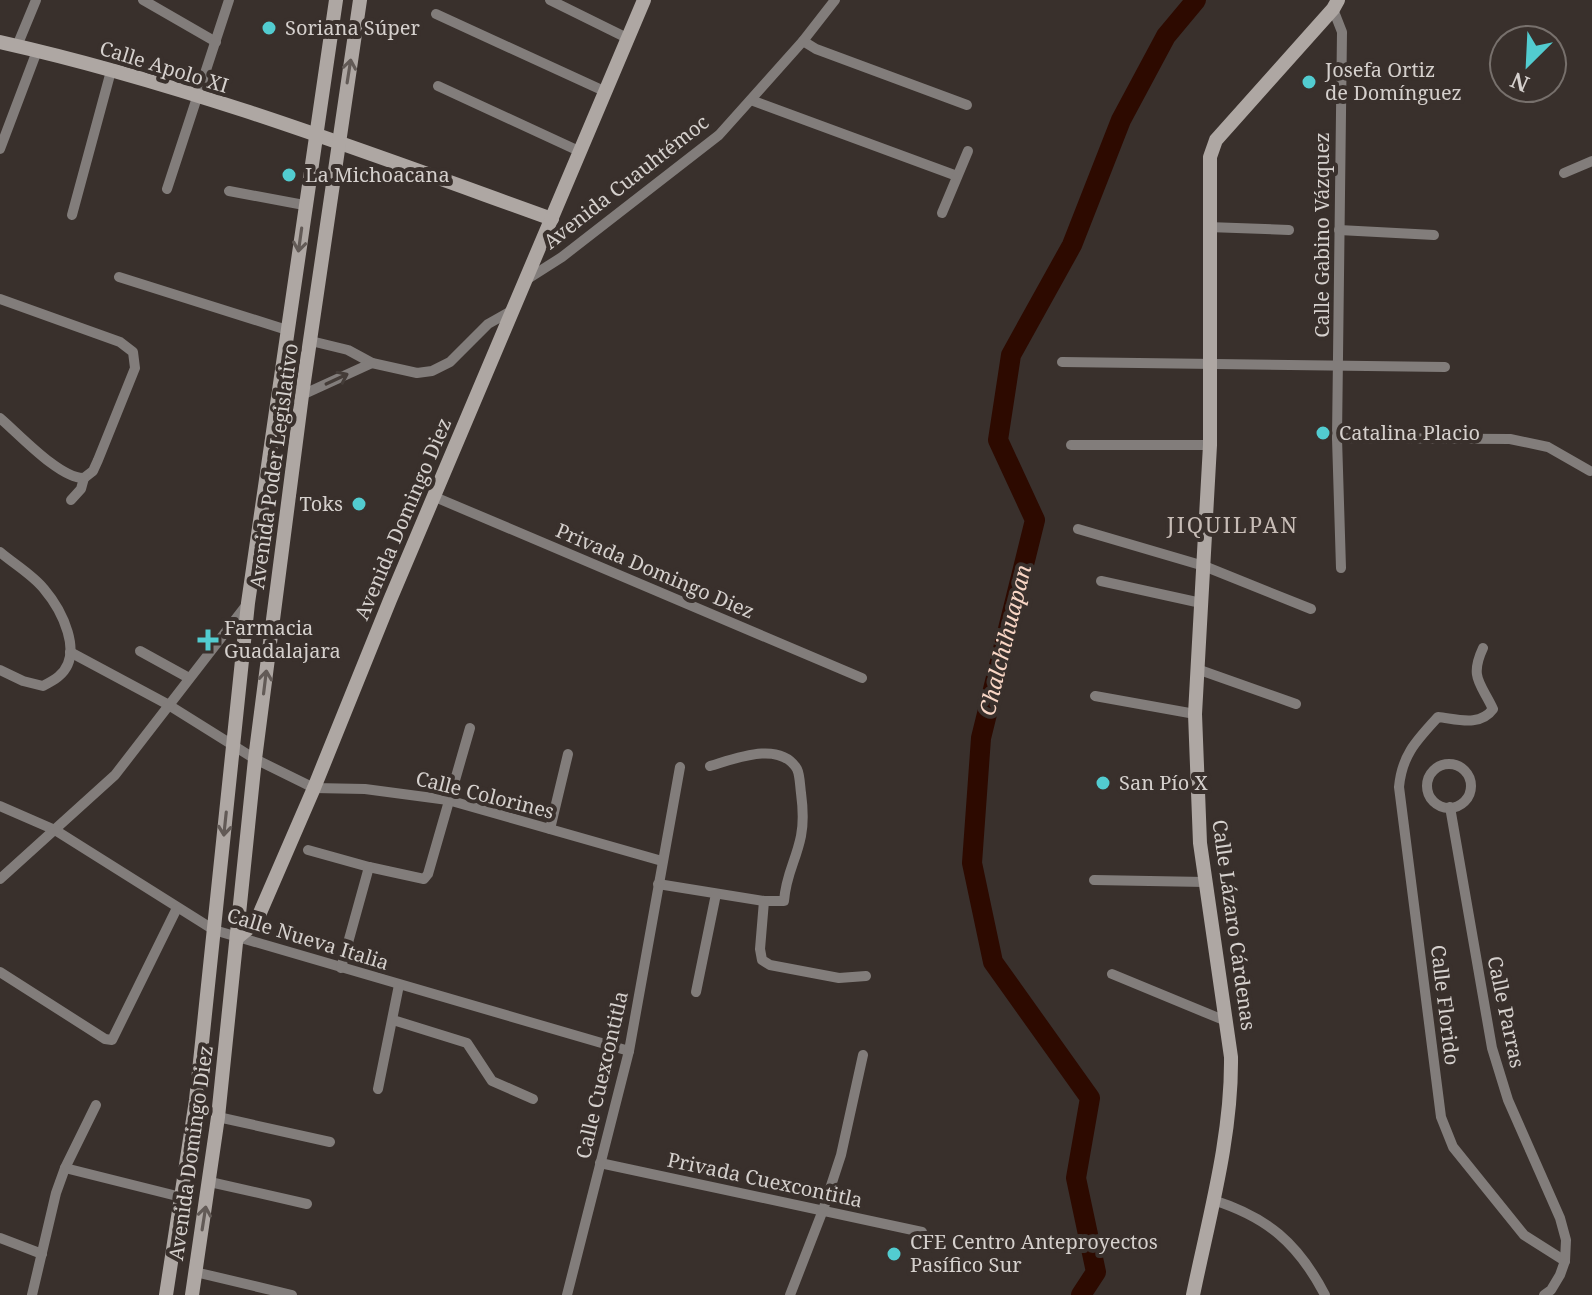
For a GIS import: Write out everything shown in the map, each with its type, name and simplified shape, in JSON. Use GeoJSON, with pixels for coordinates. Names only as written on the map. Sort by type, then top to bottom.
{"type":"FeatureCollection","features":[{"type":"Feature","properties":{"kind":"street"},"geometry":{"type":"LineString","coordinates":[[17,46],[36,0]]}},
{"type":"Feature","properties":{"kind":"street"},"geometry":{"type":"LineString","coordinates":[[143,0],[216,42]]}},
{"type":"Feature","properties":{"kind":"street"},"geometry":{"type":"LineString","coordinates":[[167,189],[229,0]]}},
{"type":"Feature","properties":{"kind":"street","name":"Avenida Poder Legislativo"},"geometry":{"type":"LineString","coordinates":[[214,930],[248,603],[336,0]]}},
{"type":"Feature","properties":{"kind":"street","name":"Avenida Poder Legislativo"},"geometry":{"type":"LineString","coordinates":[[237,938],[255,759],[302,395],[360,0]]}},
{"type":"Feature","properties":{"kind":"street"},"geometry":{"type":"LineString","coordinates":[[550,0],[627,38]]}},
{"type":"Feature","properties":{"kind":"street","name":"Avenida Domingo Diez"},"geometry":{"type":"LineString","coordinates":[[192,1295],[210,1182],[237,938],[256,922],[644,0]]}},
{"type":"Feature","properties":{"kind":"street","name":"Avenida Cuauhtémoc"},"geometry":{"type":"LineString","coordinates":[[529,278],[562,257],[719,135],[803,41],[835,0]]}},
{"type":"Feature","properties":{"kind":"street","name":"Calle Lázaro Cárdenas"},"geometry":{"type":"LineString","coordinates":[[1193,1295],[1232,1092],[1231,1057],[1200,843],[1195,714],[1210,445],[1210,157],[1216,140],[1335,5]]}},
{"type":"Feature","properties":{"kind":"street","name":"Calle Gabino Vázquez"},"geometry":{"type":"LineString","coordinates":[[1335,5],[1342,32],[1337,438],[1341,568]]}},
{"type":"Feature","properties":{"kind":"street"},"geometry":{"type":"LineString","coordinates":[[436,14],[604,91]]}},
{"type":"Feature","properties":{"kind":"street"},"geometry":{"type":"LineString","coordinates":[[803,41],[816,49],[967,105]]}},
{"type":"Feature","properties":{"kind":"street","name":"Calle Apolo XI"},"geometry":{"type":"LineString","coordinates":[[0,42],[198,97],[338,142],[552,219]]}},
{"type":"Feature","properties":{"kind":"street"},"geometry":{"type":"LineString","coordinates":[[0,149],[37,51]]}},
{"type":"Feature","properties":{"kind":"street"},"geometry":{"type":"LineString","coordinates":[[72,215],[111,71]]}},
{"type":"Feature","properties":{"kind":"street"},"geometry":{"type":"LineString","coordinates":[[438,86],[581,152]]}},
{"type":"Feature","properties":{"kind":"street"},"geometry":{"type":"LineString","coordinates":[[751,100],[957,176]]}},
{"type":"Feature","properties":{"kind":"street"},"geometry":{"type":"LineString","coordinates":[[942,213],[968,151]]}},
{"type":"Feature","properties":{"kind":"street"},"geometry":{"type":"LineString","coordinates":[[1564,173],[1592,161]]}},
{"type":"Feature","properties":{"kind":"street"},"geometry":{"type":"LineString","coordinates":[[229,191],[304,205]]}},
{"type":"Feature","properties":{"kind":"street"},"geometry":{"type":"LineString","coordinates":[[1208,227],[1289,230]]}},
{"type":"Feature","properties":{"kind":"street"},"geometry":{"type":"LineString","coordinates":[[1339,230],[1434,235]]}},
{"type":"Feature","properties":{"kind":"street"},"geometry":{"type":"LineString","coordinates":[[119,277],[287,330]]}},
{"type":"Feature","properties":{"kind":"street"},"geometry":{"type":"LineString","coordinates":[[0,299],[120,342],[133,352],[135,368],[98,460],[71,500]]}},
{"type":"Feature","properties":{"kind":"street"},"geometry":{"type":"LineString","coordinates":[[311,341],[348,350],[372,363],[404,371],[432,371],[450,362],[488,324],[513,310]]}},
{"type":"Feature","properties":{"kind":"street"},"geometry":{"type":"LineString","coordinates":[[1062,362],[1445,367]]}},
{"type":"Feature","properties":{"kind":"street"},"geometry":{"type":"LineString","coordinates":[[302,395],[372,363]]}},
{"type":"Feature","properties":{"kind":"street"},"geometry":{"type":"LineString","coordinates":[[0,418],[60,470],[75,478],[84,478]]}},
{"type":"Feature","properties":{"kind":"street"},"geometry":{"type":"LineString","coordinates":[[1337,438],[1510,439],[1548,447],[1590,471]]}},
{"type":"Feature","properties":{"kind":"street"},"geometry":{"type":"LineString","coordinates":[[1071,445],[1210,445]]}},
{"type":"Feature","properties":{"kind":"street","name":"Privada Domingo Diez"},"geometry":{"type":"LineString","coordinates":[[435,497],[862,678]]}},
{"type":"Feature","properties":{"kind":"street"},"geometry":{"type":"LineString","coordinates":[[1078,529],[1204,566],[1311,609]]}},
{"type":"Feature","properties":{"kind":"street"},"geometry":{"type":"LineString","coordinates":[[0,552],[43,587],[59,611],[68,633],[70,652],[60,676],[43,686],[0,670]]}},
{"type":"Feature","properties":{"kind":"street"},"geometry":{"type":"LineString","coordinates":[[1101,581],[1201,603]]}},
{"type":"Feature","properties":{"kind":"street"},"geometry":{"type":"LineString","coordinates":[[0,879],[115,775],[248,603]]}},
{"type":"Feature","properties":{"kind":"street","name":"Calle Florido"},"geometry":{"type":"LineString","coordinates":[[1483,648],[1476,662],[1475,677],[1493,709],[1487,718],[1475,721],[1438,717],[1417,740],[1401,766],[1399,787],[1441,1117],[1453,1147],[1524,1235],[1565,1261]]}},
{"type":"Feature","properties":{"kind":"street"},"geometry":{"type":"LineString","coordinates":[[140,651],[189,678]]}},
{"type":"Feature","properties":{"kind":"street","name":"Calle Colorines"},"geometry":{"type":"LineString","coordinates":[[70,652],[167,704],[255,759],[314,788],[365,789],[448,800],[662,861]]}},
{"type":"Feature","properties":{"kind":"street"},"geometry":{"type":"LineString","coordinates":[[1197,669],[1296,704]]}},
{"type":"Feature","properties":{"kind":"street"},"geometry":{"type":"LineString","coordinates":[[1095,696],[1195,714]]}},
{"type":"Feature","properties":{"kind":"street"},"geometry":{"type":"LineString","coordinates":[[308,850],[424,879],[470,728]]}},
{"type":"Feature","properties":{"kind":"street"},"geometry":{"type":"LineString","coordinates":[[550,829],[568,754]]}},
{"type":"Feature","properties":{"kind":"street"},"geometry":{"type":"LineString","coordinates":[[658,884],[764,901],[784,901],[787,877],[797,855],[804,820],[798,770],[787,759],[770,754],[746,755],[710,766]]}},
{"type":"Feature","properties":{"kind":"street"},"geometry":{"type":"LineString","coordinates":[[1447,764],[1466,772],[1471,784],[1463,803],[1450,807],[1436,803],[1428,791],[1434,770],[1447,764]]}},
{"type":"Feature","properties":{"kind":"street","name":"Calle Cuexcontitla"},"geometry":{"type":"LineString","coordinates":[[567,1295],[629,1051],[680,767]]}},
{"type":"Feature","properties":{"kind":"street","name":"Calle Nueva Italia"},"geometry":{"type":"LineString","coordinates":[[0,806],[55,830],[214,930],[629,1051]]}},
{"type":"Feature","properties":{"kind":"street","name":"Calle Parras"},"geometry":{"type":"LineString","coordinates":[[1450,807],[1492,1048],[1508,1100],[1560,1218],[1566,1240],[1565,1261]]}},
{"type":"Feature","properties":{"kind":"street"},"geometry":{"type":"LineString","coordinates":[[341,968],[369,867]]}},
{"type":"Feature","properties":{"kind":"street"},"geometry":{"type":"LineString","coordinates":[[1094,880],[1205,882]]}},
{"type":"Feature","properties":{"kind":"street"},"geometry":{"type":"LineString","coordinates":[[696,992],[716,894]]}},
{"type":"Feature","properties":{"kind":"street"},"geometry":{"type":"LineString","coordinates":[[764,901],[762,960],[770,965],[839,978],[866,976]]}},
{"type":"Feature","properties":{"kind":"street"},"geometry":{"type":"LineString","coordinates":[[0,972],[105,1039],[112,1040],[177,908]]}},
{"type":"Feature","properties":{"kind":"street","name":"Avenida Domingo Diez"},"geometry":{"type":"LineString","coordinates":[[166,1295],[196,1100],[214,930]]}},
{"type":"Feature","properties":{"kind":"street"},"geometry":{"type":"LineString","coordinates":[[1112,974],[1226,1021]]}},
{"type":"Feature","properties":{"kind":"street"},"geometry":{"type":"LineString","coordinates":[[378,1089],[399,985]]}},
{"type":"Feature","properties":{"kind":"street"},"geometry":{"type":"LineString","coordinates":[[393,1020],[467,1043],[492,1081],[533,1099]]}},
{"type":"Feature","properties":{"kind":"street"},"geometry":{"type":"LineString","coordinates":[[790,1295],[841,1155],[863,1055]]}},
{"type":"Feature","properties":{"kind":"street"},"geometry":{"type":"LineString","coordinates":[[32,1295],[56,1193],[96,1105]]}},
{"type":"Feature","properties":{"kind":"street"},"geometry":{"type":"LineString","coordinates":[[218,1117],[330,1142]]}},
{"type":"Feature","properties":{"kind":"street","name":"Privada Cuexcontitla"},"geometry":{"type":"LineString","coordinates":[[600,1163],[922,1232]]}},
{"type":"Feature","properties":{"kind":"street"},"geometry":{"type":"LineString","coordinates":[[65,1168],[181,1197]]}},
{"type":"Feature","properties":{"kind":"street"},"geometry":{"type":"LineString","coordinates":[[210,1182],[307,1204]]}},
{"type":"Feature","properties":{"kind":"street"},"geometry":{"type":"LineString","coordinates":[[1213,1200],[1243,1209],[1280,1234],[1325,1295]]}},
{"type":"Feature","properties":{"kind":"street"},"geometry":{"type":"LineString","coordinates":[[0,1238],[42,1254]]}},
{"type":"Feature","properties":{"kind":"street"},"geometry":{"type":"LineString","coordinates":[[1544,1295],[1551,1290],[1565,1261]]}},
{"type":"Feature","properties":{"kind":"street"},"geometry":{"type":"LineString","coordinates":[[195,1272],[292,1295]]}},
{"type":"Feature","properties":{"kind":"waterway","name":"Chalchihuapan"},"geometry":{"type":"LineString","coordinates":[[1081,1295],[1096,1272],[1076,1178],[1090,1098],[993,962],[972,863],[981,738],[1035,520],[998,440],[1011,355],[1072,245],[1121,120],[1166,36],[1196,0]]}},
{"type":"Feature","properties":{"kind":"place","name":"Soriana Súper"},"geometry":{"type":"Point","coordinates":[269,28]}},
{"type":"Feature","properties":{"kind":"place","name":"Josefa Ortiz de Domínguez"},"geometry":{"type":"Point","coordinates":[1309,82]}},
{"type":"Feature","properties":{"kind":"place","name":"La Michoacana"},"geometry":{"type":"Point","coordinates":[289,175]}},
{"type":"Feature","properties":{"kind":"place","name":"Catalina Placio"},"geometry":{"type":"Point","coordinates":[1323,433]}},
{"type":"Feature","properties":{"kind":"place","name":"Toks"},"geometry":{"type":"Point","coordinates":[359,504]}},
{"type":"Feature","properties":{"kind":"place","name":"Farmacia Guadalajara"},"geometry":{"type":"Point","coordinates":[208,640]}},
{"type":"Feature","properties":{"kind":"place","name":"San Pío X"},"geometry":{"type":"Point","coordinates":[1103,783]}},
{"type":"Feature","properties":{"kind":"place","name":"CFE Centro Anteproyectos Pasífico Sur"},"geometry":{"type":"Point","coordinates":[894,1254]}},
{"type":"Feature","properties":{"kind":"district","name":"JIQUILPAN"},"geometry":{"type":"Point","coordinates":[1233,525]}}]}
